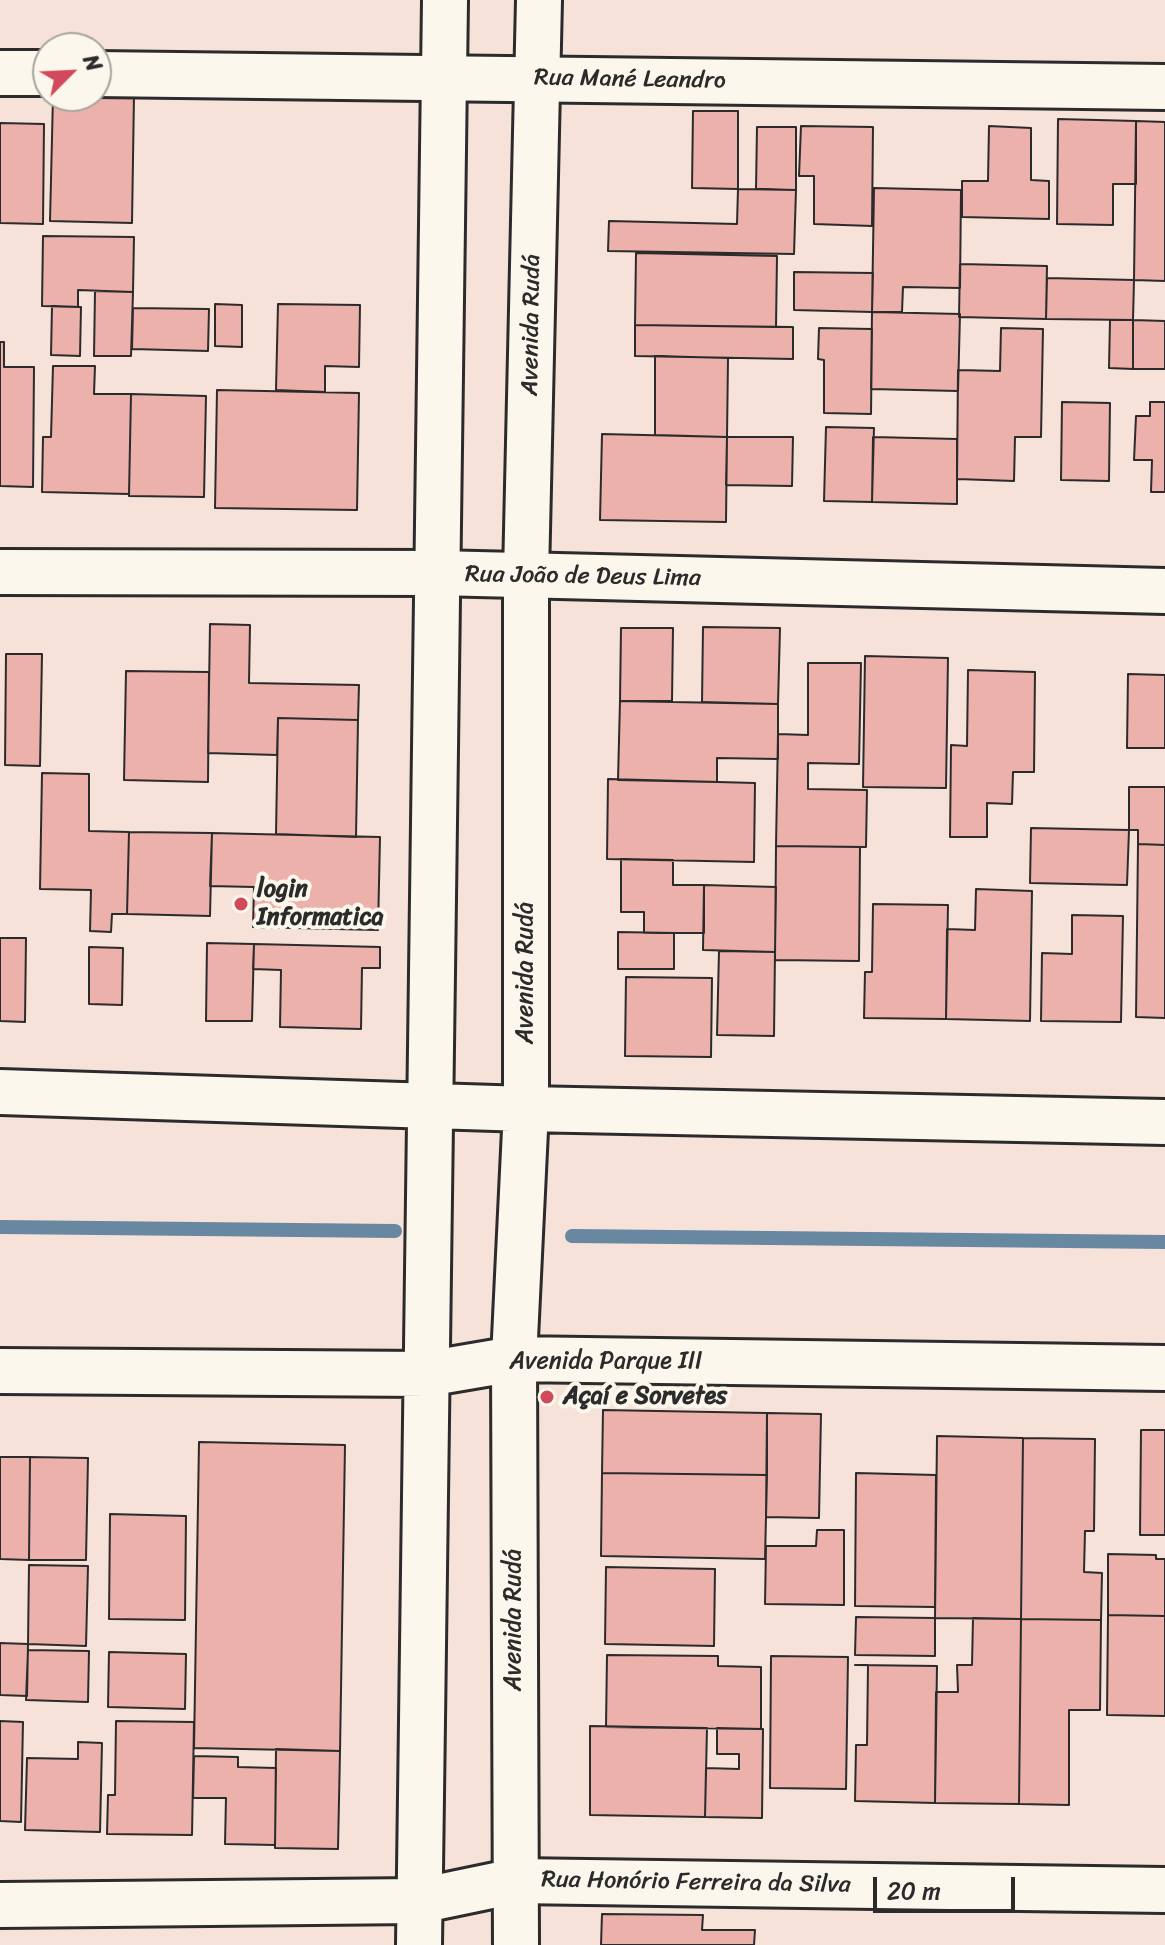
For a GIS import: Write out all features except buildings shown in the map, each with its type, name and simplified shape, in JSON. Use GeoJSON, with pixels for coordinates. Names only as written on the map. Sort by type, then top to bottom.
{"type":"FeatureCollection","features":[{"type":"Feature","properties":{"kind":"street"},"geometry":{"type":"LineString","coordinates":[[419,1945],[445,0]]}},
{"type":"Feature","properties":{"kind":"street","name":"Avenida Rudá"},"geometry":{"type":"LineString","coordinates":[[516,1945],[514,1359],[526,1109],[526,575],[539,0]]}},
{"type":"Feature","properties":{"kind":"street"},"geometry":{"type":"LineString","coordinates":[[0,73],[32,73]]}},
{"type":"Feature","properties":{"kind":"street","name":"Rua Mané Leandro"},"geometry":{"type":"LineString","coordinates":[[112,74],[1165,87]]}},
{"type":"Feature","properties":{"kind":"street","name":"Rua João de Deus Lima"},"geometry":{"type":"LineString","coordinates":[[0,572],[437,573],[1165,591]]}},
{"type":"Feature","properties":{"kind":"street"},"geometry":{"type":"LineString","coordinates":[[0,1092],[526,1109],[1165,1122]]}},
{"type":"Feature","properties":{"kind":"street","name":"Avenida Parque III"},"geometry":{"type":"LineString","coordinates":[[0,1371],[426,1374],[514,1359],[1165,1368]]}},
{"type":"Feature","properties":{"kind":"street","name":"Rua Honório Ferreira da Silva"},"geometry":{"type":"LineString","coordinates":[[419,1901],[515,1881],[1165,1890]]}},
{"type":"Feature","properties":{"kind":"street"},"geometry":{"type":"LineString","coordinates":[[0,1905],[419,1901]]}},
{"type":"Feature","properties":{"kind":"waterway"},"geometry":{"type":"LineString","coordinates":[[0,1227],[395,1231]]}},
{"type":"Feature","properties":{"kind":"waterway"},"geometry":{"type":"LineString","coordinates":[[572,1236],[1165,1242]]}},
{"type":"Feature","properties":{"kind":"place","name":"login Informatica"},"geometry":{"type":"Point","coordinates":[241,904]}},
{"type":"Feature","properties":{"kind":"place","name":"Açaí e Sorvetes"},"geometry":{"type":"Point","coordinates":[547,1397]}}]}
